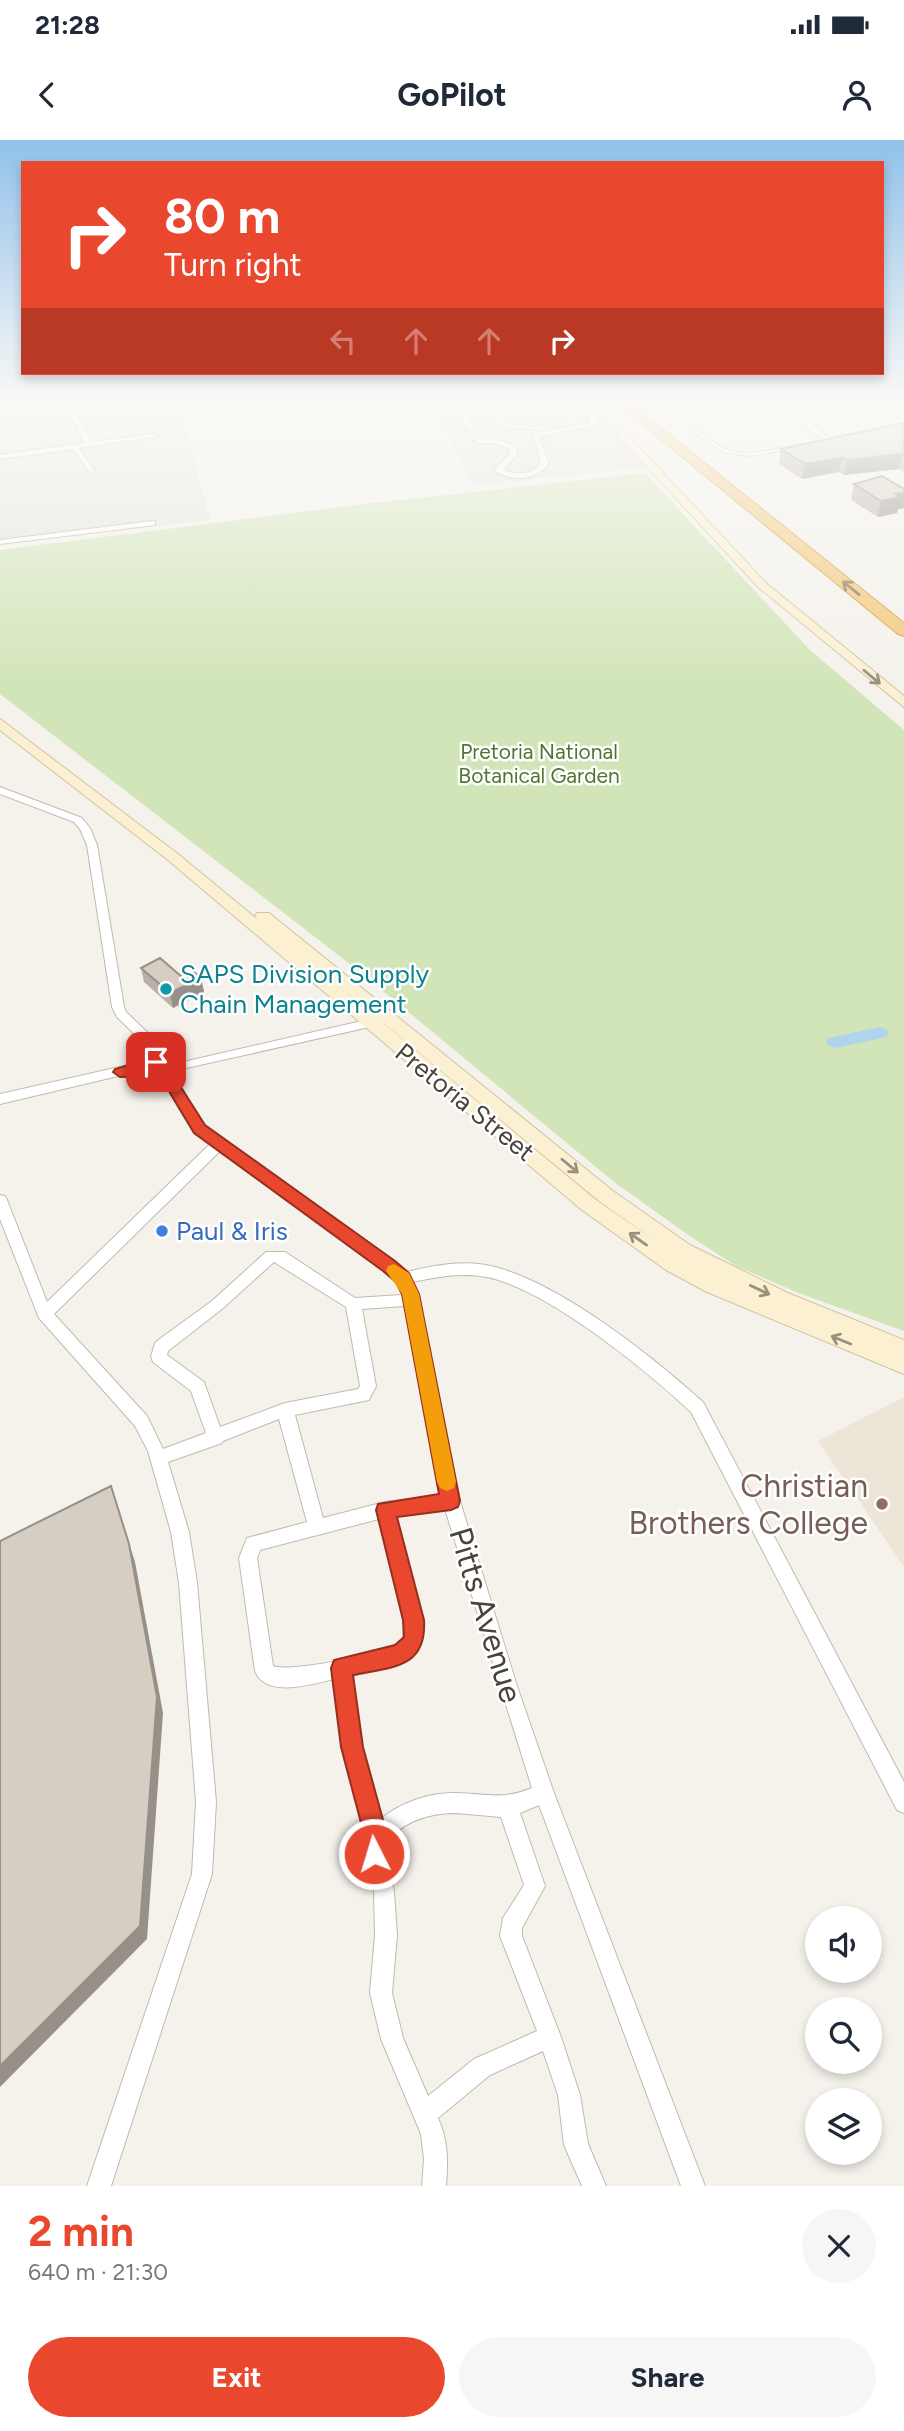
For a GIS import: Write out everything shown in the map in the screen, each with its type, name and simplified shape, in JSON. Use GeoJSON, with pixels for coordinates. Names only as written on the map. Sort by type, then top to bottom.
{"type":"FeatureCollection","features":[{"type":"Feature","properties":{"kind":"highway"},"geometry":{"type":"LineString","coordinates":[[737,495],[904,631]]}},
{"type":"Feature","properties":{"kind":"highway"},"geometry":{"type":"LineString","coordinates":[[757,495],[904,612]]}},
{"type":"Feature","properties":{"kind":"main road"},"geometry":{"type":"LineString","coordinates":[[679,495],[763,586],[904,703]]}},
{"type":"Feature","properties":{"kind":"main road"},"geometry":{"type":"LineString","coordinates":[[763,586],[775,604],[804,633],[904,720]]}},
{"type":"Feature","properties":{"kind":"main road","name":"Pretoria Street"},"geometry":{"type":"LineString","coordinates":[[0,711],[184,853],[589,1205],[673,1264],[714,1286],[904,1365]]}},
{"type":"Feature","properties":{"kind":"main road","name":"Pretoria Street"},"geometry":{"type":"LineString","coordinates":[[0,723],[606,1196],[683,1250],[781,1299],[904,1349]]}},
{"type":"Feature","properties":{"kind":"street"},"geometry":{"type":"LineString","coordinates":[[1,539],[152,523]]}},
{"type":"Feature","properties":{"kind":"street"},"geometry":{"type":"LineString","coordinates":[[0,790],[71,816],[85,828],[92,845],[118,1007],[121,1014],[169,1065]]}},
{"type":"Feature","properties":{"kind":"street"},"geometry":{"type":"LineString","coordinates":[[0,1099],[377,1019]]}},
{"type":"Feature","properties":{"kind":"street","name":"Pitts Avenue"},"geometry":{"type":"LineString","coordinates":[[169,1065],[174,1088],[192,1120],[218,1144],[402,1278],[411,1300],[451,1501],[544,1793],[693,2186]]}},
{"type":"Feature","properties":{"kind":"street"},"geometry":{"type":"LineString","coordinates":[[44,1314],[218,1144]]}},
{"type":"Feature","properties":{"kind":"street"},"geometry":{"type":"LineString","coordinates":[[0,1200],[44,1314],[141,1421],[158,1458],[180,1532],[188,1583],[202,1737],[206,1834],[202,1874],[99,2186]]}},
{"type":"Feature","properties":{"kind":"street"},"geometry":{"type":"LineString","coordinates":[[216,1438],[198,1387],[159,1357],[161,1348],[217,1305],[271,1256],[280,1256],[353,1304],[411,1300]]}},
{"type":"Feature","properties":{"kind":"street"},"geometry":{"type":"LineString","coordinates":[[402,1278],[446,1268],[467,1268],[491,1272],[520,1283],[584,1319],[682,1392],[697,1407],[904,1803]]}},
{"type":"Feature","properties":{"kind":"street"},"geometry":{"type":"LineString","coordinates":[[158,1458],[285,1410],[358,1398],[366,1392],[368,1386],[353,1304]]}},
{"type":"Feature","properties":{"kind":"street"},"geometry":{"type":"LineString","coordinates":[[285,1410],[317,1527]]}},
{"type":"Feature","properties":{"kind":"street"},"geometry":{"type":"LineString","coordinates":[[385,1510],[413,1620],[414,1637],[411,1645],[401,1654],[342,1668],[284,1678],[274,1677],[264,1671],[248,1558],[250,1548],[256,1543],[385,1510],[451,1501]]}},
{"type":"Feature","properties":{"kind":"street"},"geometry":{"type":"LineString","coordinates":[[342,1668],[352,1747],[376,1838],[374,1854],[384,1892],[386,1935],[382,1993],[392,2039],[411,2088],[425,2113],[435,2146],[434,2186]]}},
{"type":"Feature","properties":{"kind":"street"},"geometry":{"type":"LineString","coordinates":[[376,1838],[393,1820],[410,1813],[448,1803],[507,1806],[544,1793]]}},
{"type":"Feature","properties":{"kind":"street"},"geometry":{"type":"LineString","coordinates":[[507,1806],[535,1886],[511,1926],[511,1936],[550,2037],[569,2095],[576,2146],[594,2186]]}},
{"type":"Feature","properties":{"kind":"street"},"geometry":{"type":"LineString","coordinates":[[425,2113],[482,2067],[550,2037]]}},
{"type":"Feature","properties":{"kind":"shaded area"},"geometry":{"type":"Polygon","coordinates":[[[0,495],[204,495],[210,520],[0,544],[0,495]]]}},
{"type":"Feature","properties":{"kind":"shaded area","name":"Christian Brothers College"},"geometry":{"type":"Polygon","coordinates":[[[904,1397],[904,1567],[818,1441],[904,1397]]]}},
{"type":"Feature","properties":{"kind":"green space","name":"Pretoria National Botanical Garden"},"geometry":{"type":"Polygon","coordinates":[[[441,495],[666,495],[810,650],[904,730],[904,1331],[801,1294],[736,1266],[691,1237],[614,1182],[355,968],[0,694],[0,550],[441,495]]]}},
{"type":"Feature","properties":{"kind":"building"},"geometry":{"type":"Polygon","coordinates":[[[872,495],[901,497],[881,501],[872,495]]]}},
{"type":"Feature","properties":{"kind":"building"},"geometry":{"type":"Polygon","coordinates":[[[160,958],[182,977],[193,971],[201,978],[170,993],[141,968],[160,958]]]}},
{"type":"Feature","properties":{"kind":"building"},"geometry":{"type":"Polygon","coordinates":[[[111,1486],[129,1544],[157,1697],[140,1926],[0,2066],[0,1541],[111,1486]]]}},
{"type":"Feature","properties":{"kind":"waterway"},"geometry":{"type":"LineString","coordinates":[[836,1042],[879,1033]]}},
{"type":"Feature","properties":{"kind":"slow traffic"},"geometry":{"type":"LineString","coordinates":[[394,1271],[402,1278],[410,1294],[447,1482]]}},
{"type":"Feature","properties":{"kind":"place","name":"SAPS Division Supply Chain Management"},"geometry":{"type":"Point","coordinates":[166,989]}},
{"type":"Feature","properties":{"kind":"place","name":"Paul & Iris"},"geometry":{"type":"Point","coordinates":[162,1231]}},
{"type":"Feature","properties":{"kind":"place","name":"Christian Brothers College"},"geometry":{"type":"Point","coordinates":[882,1504]}},
{"type":"Feature","properties":{"kind":"route"},"geometry":{"type":"LineString","coordinates":[[156,1062],[120,1072],[166,1070],[170,1082],[199,1129],[389,1266],[402,1278],[410,1294],[451,1501],[385,1510],[413,1620],[414,1637],[411,1645],[401,1654],[342,1668],[352,1747],[376,1838],[374,1854]]}}]}
